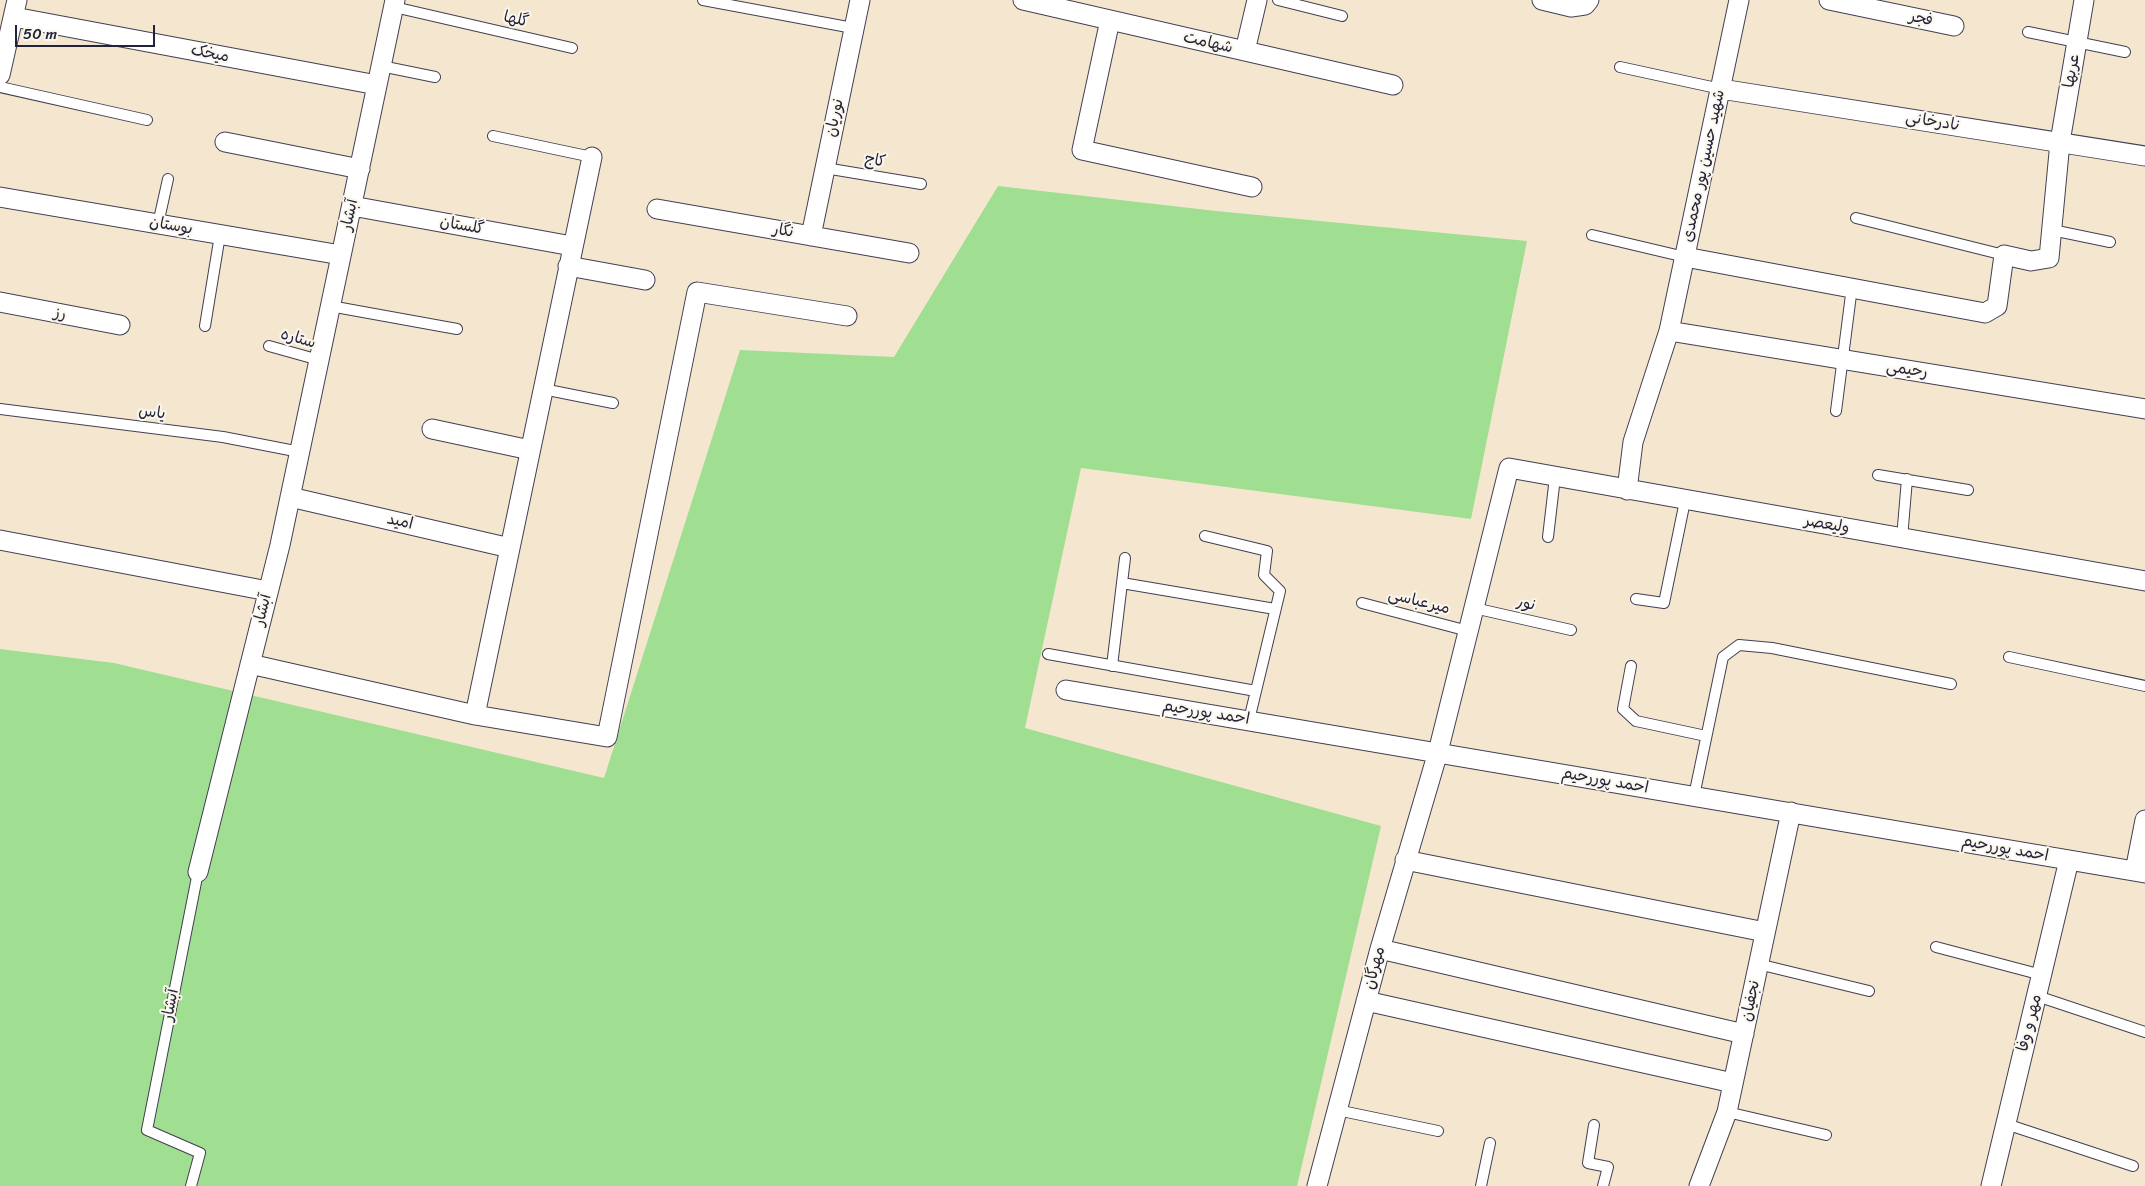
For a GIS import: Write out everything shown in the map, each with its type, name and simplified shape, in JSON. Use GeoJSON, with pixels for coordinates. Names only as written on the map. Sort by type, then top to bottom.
{"type":"FeatureCollection","features":[{"type":"Feature","properties":{"kind":"street","name":"نوریان"},"geometry":{"type":"LineString","coordinates":[[810,236],[860,0]]}},
{"type":"Feature","properties":{"kind":"street","name":"شهامت"},"geometry":{"type":"LineString","coordinates":[[1023,0],[1393,85]]}},
{"type":"Feature","properties":{"kind":"street"},"geometry":{"type":"LineString","coordinates":[[1245,51],[1257,0]]}},
{"type":"Feature","properties":{"kind":"street"},"geometry":{"type":"LineString","coordinates":[[1542,0],[1572,7],[1585,5],[1589,0]]}},
{"type":"Feature","properties":{"kind":"street","name":"شهید حسین پور محمدی"},"geometry":{"type":"LineString","coordinates":[[1626,490],[1633,442],[1669,331],[1721,89],[1737,0]]}},
{"type":"Feature","properties":{"kind":"street","name":"فجر"},"geometry":{"type":"LineString","coordinates":[[1829,0],[1857,3],[1954,26]]}},
{"type":"Feature","properties":{"kind":"street","name":"عربها"},"geometry":{"type":"LineString","coordinates":[[2004,255],[2031,262],[2049,258],[2060,142],[2084,0]]}},
{"type":"Feature","properties":{"kind":"street","name":"آبشار"},"geometry":{"type":"LineString","coordinates":[[198,872],[290,497],[394,4]]}},
{"type":"Feature","properties":{"kind":"street"},"geometry":{"type":"LineString","coordinates":[[0,74],[16,9]]}},
{"type":"Feature","properties":{"kind":"street","name":"میخک"},"geometry":{"type":"LineString","coordinates":[[16,9],[377,85]]}},
{"type":"Feature","properties":{"kind":"street"},"geometry":{"type":"LineString","coordinates":[[1110,20],[1082,150],[1252,187]]}},
{"type":"Feature","properties":{"kind":"street","name":"نادرخانی"},"geometry":{"type":"LineString","coordinates":[[1721,89],[2145,156]]}},
{"type":"Feature","properties":{"kind":"street"},"geometry":{"type":"LineString","coordinates":[[225,142],[360,169]]}},
{"type":"Feature","properties":{"kind":"street"},"geometry":{"type":"LineString","coordinates":[[475,715],[592,157]]}},
{"type":"Feature","properties":{"kind":"street","name":"بوستان"},"geometry":{"type":"LineString","coordinates":[[0,197],[341,256]]}},
{"type":"Feature","properties":{"kind":"street","name":"گلستان"},"geometry":{"type":"LineString","coordinates":[[352,206],[572,246]]}},
{"type":"Feature","properties":{"kind":"street","name":"نگار"},"geometry":{"type":"LineString","coordinates":[[657,209],[909,252]]}},
{"type":"Feature","properties":{"kind":"street"},"geometry":{"type":"LineString","coordinates":[[1685,257],[1985,313],[1996,306],[2004,255]]}},
{"type":"Feature","properties":{"kind":"street"},"geometry":{"type":"LineString","coordinates":[[568,266],[645,280]]}},
{"type":"Feature","properties":{"kind":"street"},"geometry":{"type":"LineString","coordinates":[[250,664],[475,715],[607,737],[697,292],[847,316]]}},
{"type":"Feature","properties":{"kind":"street","name":"رز"},"geometry":{"type":"LineString","coordinates":[[0,302],[120,325]]}},
{"type":"Feature","properties":{"kind":"street","name":"رحیمی"},"geometry":{"type":"LineString","coordinates":[[1669,331],[2145,409]]}},
{"type":"Feature","properties":{"kind":"street"},"geometry":{"type":"LineString","coordinates":[[432,428],[530,450]]}},
{"type":"Feature","properties":{"kind":"street","name":"ولیعصر"},"geometry":{"type":"LineString","coordinates":[[1509,468],[1685,501],[2145,581]]}},
{"type":"Feature","properties":{"kind":"street","name":"مهرگان"},"geometry":{"type":"LineString","coordinates":[[1318,1186],[1380,949],[1438,752],[1509,468]]}},
{"type":"Feature","properties":{"kind":"street","name":"امید"},"geometry":{"type":"LineString","coordinates":[[290,497],[510,548]]}},
{"type":"Feature","properties":{"kind":"street"},"geometry":{"type":"LineString","coordinates":[[0,540],[268,591]]}},
{"type":"Feature","properties":{"kind":"street","name":"احمد پوررحیم"},"geometry":{"type":"LineString","coordinates":[[1066,690],[2140,872]]}},
{"type":"Feature","properties":{"kind":"street","name":"نجفیان"},"geometry":{"type":"LineString","coordinates":[[1699,1186],[1727,1112],[1791,812]]}},
{"type":"Feature","properties":{"kind":"street"},"geometry":{"type":"LineString","coordinates":[[2140,872],[2145,820]]}},
{"type":"Feature","properties":{"kind":"street"},"geometry":{"type":"LineString","coordinates":[[1405,860],[1765,932]]}},
{"type":"Feature","properties":{"kind":"street","name":"مهر و وفا"},"geometry":{"type":"LineString","coordinates":[[1991,1186],[2069,860]]}},
{"type":"Feature","properties":{"kind":"street"},"geometry":{"type":"LineString","coordinates":[[1380,949],[1744,1034]]}},
{"type":"Feature","properties":{"kind":"street"},"geometry":{"type":"LineString","coordinates":[[1366,1001],[1733,1083]]}},
{"type":"Feature","properties":{"kind":"lane"},"geometry":{"type":"LineString","coordinates":[[703,0],[853,28]]}},
{"type":"Feature","properties":{"kind":"lane"},"geometry":{"type":"LineString","coordinates":[[1278,0],[1342,16]]}},
{"type":"Feature","properties":{"kind":"lane","name":"گلها"},"geometry":{"type":"LineString","coordinates":[[394,4],[572,48]]}},
{"type":"Feature","properties":{"kind":"lane"},"geometry":{"type":"LineString","coordinates":[[2028,32],[2125,52]]}},
{"type":"Feature","properties":{"kind":"lane"},"geometry":{"type":"LineString","coordinates":[[381,66],[435,77]]}},
{"type":"Feature","properties":{"kind":"lane"},"geometry":{"type":"LineString","coordinates":[[1620,67],[1721,89]]}},
{"type":"Feature","properties":{"kind":"lane"},"geometry":{"type":"LineString","coordinates":[[0,87],[147,120]]}},
{"type":"Feature","properties":{"kind":"lane"},"geometry":{"type":"LineString","coordinates":[[493,136],[592,157]]}},
{"type":"Feature","properties":{"kind":"lane","name":"کاج"},"geometry":{"type":"LineString","coordinates":[[825,168],[920,184]]}},
{"type":"Feature","properties":{"kind":"lane"},"geometry":{"type":"LineString","coordinates":[[158,224],[168,179]]}},
{"type":"Feature","properties":{"kind":"lane"},"geometry":{"type":"LineString","coordinates":[[1856,218],[2004,255]]}},
{"type":"Feature","properties":{"kind":"lane"},"geometry":{"type":"LineString","coordinates":[[2052,230],[2110,242]]}},
{"type":"Feature","properties":{"kind":"lane"},"geometry":{"type":"LineString","coordinates":[[204,326],[220,235]]}},
{"type":"Feature","properties":{"kind":"lane"},"geometry":{"type":"LineString","coordinates":[[1592,235],[1685,257]]}},
{"type":"Feature","properties":{"kind":"lane"},"geometry":{"type":"LineString","coordinates":[[1836,411],[1852,287]]}},
{"type":"Feature","properties":{"kind":"lane"},"geometry":{"type":"LineString","coordinates":[[330,306],[457,329]]}},
{"type":"Feature","properties":{"kind":"lane","name":"ستاره"},"geometry":{"type":"LineString","coordinates":[[269,346],[319,360]]}},
{"type":"Feature","properties":{"kind":"lane"},"geometry":{"type":"LineString","coordinates":[[543,389],[613,403]]}},
{"type":"Feature","properties":{"kind":"lane","name":"یاس"},"geometry":{"type":"LineString","coordinates":[[0,409],[224,437],[300,452]]}},
{"type":"Feature","properties":{"kind":"lane"},"geometry":{"type":"LineString","coordinates":[[1878,475],[1907,478],[1968,490]]}},
{"type":"Feature","properties":{"kind":"lane"},"geometry":{"type":"LineString","coordinates":[[1548,537],[1555,477]]}},
{"type":"Feature","properties":{"kind":"lane"},"geometry":{"type":"LineString","coordinates":[[1902,538],[1907,478]]}},
{"type":"Feature","properties":{"kind":"lane"},"geometry":{"type":"LineString","coordinates":[[1636,599],[1664,604],[1685,501]]}},
{"type":"Feature","properties":{"kind":"lane"},"geometry":{"type":"LineString","coordinates":[[1205,536],[1267,551],[1264,575],[1280,591],[1249,720]]}},
{"type":"Feature","properties":{"kind":"lane"},"geometry":{"type":"LineString","coordinates":[[1112,666],[1126,558]]}},
{"type":"Feature","properties":{"kind":"lane"},"geometry":{"type":"LineString","coordinates":[[1122,583],[1275,609]]}},
{"type":"Feature","properties":{"kind":"lane","name":"میرعباسی"},"geometry":{"type":"LineString","coordinates":[[1362,603],[1468,630]]}},
{"type":"Feature","properties":{"kind":"lane","name":"نور"},"geometry":{"type":"LineString","coordinates":[[1474,608],[1571,630]]}},
{"type":"Feature","properties":{"kind":"lane"},"geometry":{"type":"LineString","coordinates":[[1694,796],[1723,657],[1738,645],[1772,648],[1951,684]]}},
{"type":"Feature","properties":{"kind":"lane"},"geometry":{"type":"LineString","coordinates":[[1048,654],[1256,691]]}},
{"type":"Feature","properties":{"kind":"lane"},"geometry":{"type":"LineString","coordinates":[[2009,657],[2145,686]]}},
{"type":"Feature","properties":{"kind":"lane"},"geometry":{"type":"LineString","coordinates":[[1631,666],[1623,709],[1636,721],[1706,736]]}},
{"type":"Feature","properties":{"kind":"lane","name":"آبشار"},"geometry":{"type":"LineString","coordinates":[[192,1186],[200,1153],[146,1130],[198,872]]}},
{"type":"Feature","properties":{"kind":"lane"},"geometry":{"type":"LineString","coordinates":[[1936,947],[2042,975]]}},
{"type":"Feature","properties":{"kind":"lane"},"geometry":{"type":"LineString","coordinates":[[1758,964],[1869,990]]}},
{"type":"Feature","properties":{"kind":"lane"},"geometry":{"type":"LineString","coordinates":[[2037,996],[2145,1032]]}},
{"type":"Feature","properties":{"kind":"lane"},"geometry":{"type":"LineString","coordinates":[[1337,1110],[1438,1131]]}},
{"type":"Feature","properties":{"kind":"lane"},"geometry":{"type":"LineString","coordinates":[[1727,1112],[1826,1135]]}},
{"type":"Feature","properties":{"kind":"lane"},"geometry":{"type":"LineString","coordinates":[[2006,1124],[2133,1166]]}},
{"type":"Feature","properties":{"kind":"lane"},"geometry":{"type":"LineString","coordinates":[[1594,1125],[1588,1163],[1608,1167],[1603,1186]]}},
{"type":"Feature","properties":{"kind":"lane"},"geometry":{"type":"LineString","coordinates":[[1481,1186],[1490,1143]]}},
{"type":"Feature","properties":{"kind":"green space"},"geometry":{"type":"Polygon","coordinates":[[[998,186],[1216,211],[1527,241],[1471,519],[1081,468],[1025,728],[1381,826],[1297,1186],[0,1186],[0,649],[114,663],[604,778],[740,350],[894,357],[998,186]]]}}]}
